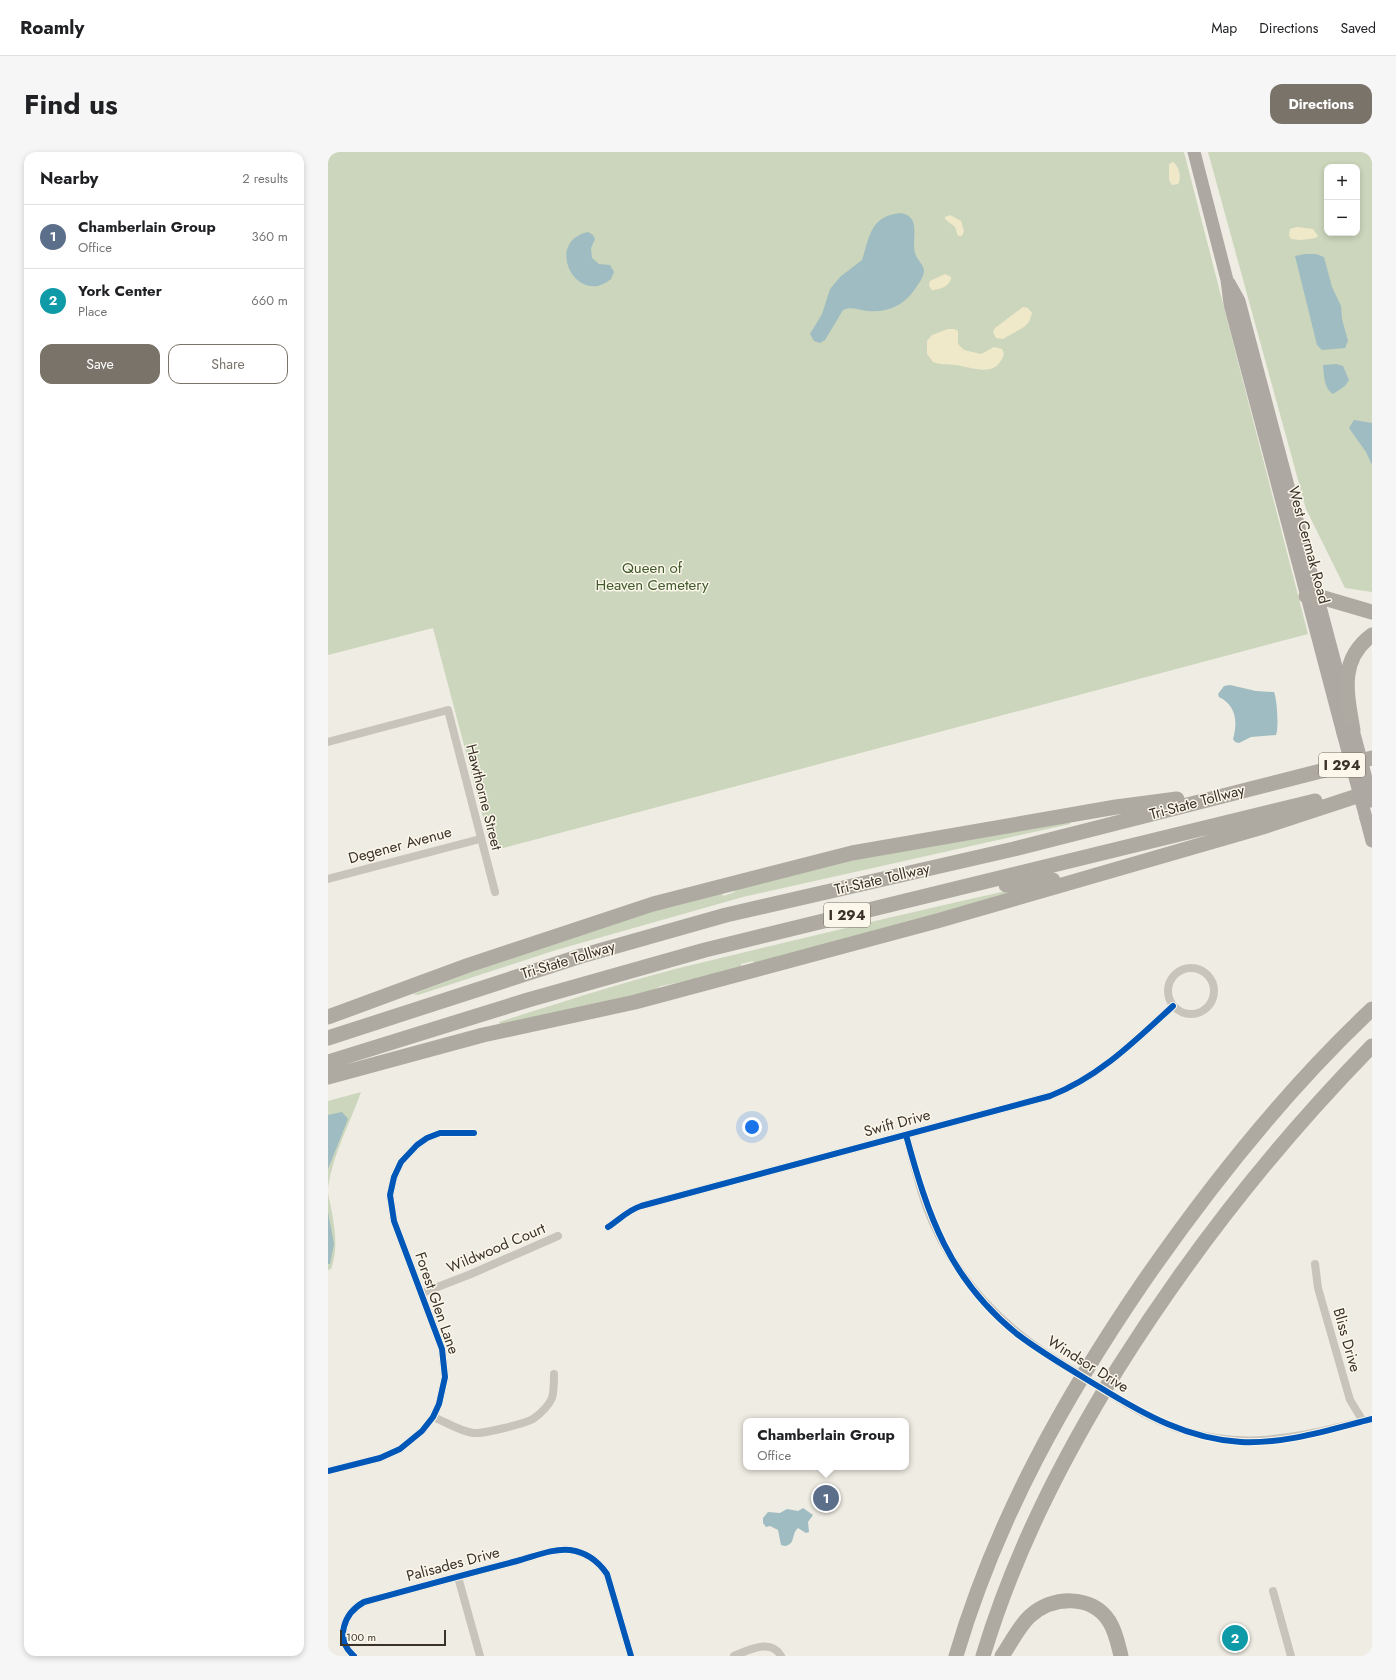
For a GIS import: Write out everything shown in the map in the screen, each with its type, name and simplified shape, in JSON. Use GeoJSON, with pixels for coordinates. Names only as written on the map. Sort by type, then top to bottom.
{"type":"FeatureCollection","features":[{"type":"Feature","properties":{"kind":"highway"},"geometry":{"type":"LineString","coordinates":[[1312,596],[1372,612]]}},
{"type":"Feature","properties":{"kind":"highway"},"geometry":{"type":"LineString","coordinates":[[1348,732],[1348,671],[1352,657],[1362,643],[1372,635]]}},
{"type":"Feature","properties":{"kind":"highway"},"geometry":{"type":"LineString","coordinates":[[1312,772],[1372,749]]}},
{"type":"Feature","properties":{"kind":"highway","name":"Tri-State Tollway"},"geometry":{"type":"LineString","coordinates":[[328,1038],[520,974],[665,932],[741,912],[1060,838],[1255,786],[1372,758]]}},
{"type":"Feature","properties":{"kind":"highway"},"geometry":{"type":"LineString","coordinates":[[328,1017],[468,965],[653,904],[852,853],[1116,807],[1255,786]]}},
{"type":"Feature","properties":{"kind":"highway","name":"Tri-State Tollway"},"geometry":{"type":"LineString","coordinates":[[328,1062],[608,976],[782,930],[1372,786]]}},
{"type":"Feature","properties":{"kind":"highway"},"geometry":{"type":"LineString","coordinates":[[328,1077],[483,1035],[635,1002],[734,976],[1248,832],[1372,790]]}},
{"type":"Feature","properties":{"kind":"highway"},"geometry":{"type":"LineString","coordinates":[[1309,812],[1372,801]]}},
{"type":"Feature","properties":{"kind":"highway"},"geometry":{"type":"LineString","coordinates":[[966,886],[1032,883],[1117,869]]}},
{"type":"Feature","properties":{"kind":"highway"},"geometry":{"type":"LineString","coordinates":[[956,1656],[975,1596],[1012,1504],[1052,1428],[1100,1348],[1172,1241],[1230,1165],[1311,1072],[1372,1009]]}},
{"type":"Feature","properties":{"kind":"highway"},"geometry":{"type":"LineString","coordinates":[[983,1656],[997,1611],[1018,1556],[1041,1506],[1078,1435],[1143,1329],[1202,1245],[1252,1180],[1309,1113],[1372,1046]]}},
{"type":"Feature","properties":{"kind":"highway"},"geometry":{"type":"LineString","coordinates":[[1002,1656],[1029,1616],[1042,1607],[1055,1602],[1069,1600],[1087,1604],[1100,1612],[1108,1620],[1115,1632],[1122,1656]]}},
{"type":"Feature","properties":{"kind":"main road","name":"West Cermak Road"},"geometry":{"type":"LineString","coordinates":[[1194,152],[1227,280],[1239,301],[1312,596],[1348,732],[1372,841]]}},
{"type":"Feature","properties":{"kind":"main road","name":"West Cermak Road"},"geometry":{"type":"LineString","coordinates":[[1348,732],[1372,801]]}},
{"type":"Feature","properties":{"kind":"street","name":"Hawthorne Street"},"geometry":{"type":"LineString","coordinates":[[328,742],[448,710],[480,839],[495,892]]}},
{"type":"Feature","properties":{"kind":"street","name":"Degener Avenue"},"geometry":{"type":"LineString","coordinates":[[328,879],[480,839]]}},
{"type":"Feature","properties":{"kind":"street"},"geometry":{"type":"LineString","coordinates":[[1195,968],[1209,975],[1215,990],[1214,998],[1209,1007],[1200,1013],[1192,1015],[1185,1014],[1173,1006],[1168,993],[1171,979],[1175,974],[1181,970],[1195,968]]}},
{"type":"Feature","properties":{"kind":"street","name":"Swift Drive"},"geometry":{"type":"LineString","coordinates":[[608,1227],[633,1208],[1050,1096],[1071,1087],[1111,1061],[1173,1006]]}},
{"type":"Feature","properties":{"kind":"street","name":"Forest Glen Lane"},"geometry":{"type":"LineString","coordinates":[[328,1471],[380,1458],[400,1449],[418,1435],[433,1417],[443,1390],[445,1363],[442,1348],[392,1215],[390,1195],[394,1177],[400,1162],[416,1145],[427,1138],[440,1133],[474,1133]]}},
{"type":"Feature","properties":{"kind":"street","name":"Windsor Drive"},"geometry":{"type":"LineString","coordinates":[[906,1135],[928,1209],[943,1243],[961,1274],[1001,1319],[1032,1345],[1127,1404],[1175,1428],[1203,1436],[1237,1441],[1285,1439],[1313,1434],[1372,1419]]}},
{"type":"Feature","properties":{"kind":"street","name":"Wildwood Court"},"geometry":{"type":"LineString","coordinates":[[422,1293],[472,1274],[558,1236]]}},
{"type":"Feature","properties":{"kind":"street","name":"Bliss Drive"},"geometry":{"type":"LineString","coordinates":[[1315,1264],[1318,1288],[1350,1400],[1363,1421]]}},
{"type":"Feature","properties":{"kind":"street"},"geometry":{"type":"LineString","coordinates":[[433,1417],[475,1433],[486,1432],[526,1422],[533,1419],[545,1409],[552,1398],[554,1374]]}},
{"type":"Feature","properties":{"kind":"street","name":"Palisades Drive"},"geometry":{"type":"LineString","coordinates":[[354,1656],[349,1652],[342,1639],[344,1624],[353,1610],[364,1602],[558,1550],[569,1550],[588,1555],[602,1568],[611,1585],[631,1656]]}},
{"type":"Feature","properties":{"kind":"street"},"geometry":{"type":"LineString","coordinates":[[458,1577],[480,1656]]}},
{"type":"Feature","properties":{"kind":"street"},"geometry":{"type":"LineString","coordinates":[[1273,1591],[1291,1656]]}},
{"type":"Feature","properties":{"kind":"street"},"geometry":{"type":"LineString","coordinates":[[734,1656],[760,1647],[770,1647],[779,1653]]}},
{"type":"Feature","properties":{"kind":"green space","name":"Queen of Heaven Cemetery"},"geometry":{"type":"Polygon","coordinates":[[[328,152],[1184,152],[1308,634],[492,851],[433,628],[328,655],[328,152]]]}},
{"type":"Feature","properties":{"kind":"green space"},"geometry":{"type":"Polygon","coordinates":[[[1208,152],[1372,152],[1372,592],[1345,588],[1306,509],[1208,152]]]}},
{"type":"Feature","properties":{"kind":"green space"},"geometry":{"type":"Polygon","coordinates":[[[1070,822],[1070,824],[743,897],[556,950],[418,995],[413,994],[556,940],[721,891],[723,896],[735,892],[733,887],[825,865],[1070,822]]]}},
{"type":"Feature","properties":{"kind":"green space"},"geometry":{"type":"Polygon","coordinates":[[[1024,887],[1025,889],[754,965],[753,961],[741,964],[742,970],[661,986],[651,991],[500,1024],[499,1022],[675,969],[1024,887]]]}},
{"type":"Feature","properties":{"kind":"green space"},"geometry":{"type":"Polygon","coordinates":[[[361,1092],[338,1151],[330,1175],[328,1187],[328,1101],[361,1092]]]}},
{"type":"Feature","properties":{"kind":"green space"},"geometry":{"type":"Polygon","coordinates":[[[328,1193],[334,1222],[335,1251],[331,1269],[328,1270],[328,1193]]]}},
{"type":"Feature","properties":{"kind":"sand"},"geometry":{"type":"Polygon","coordinates":[[[1173,162],[1178,169],[1180,179],[1178,184],[1172,185],[1169,180],[1169,164],[1173,162]]]}},
{"type":"Feature","properties":{"kind":"sand"},"geometry":{"type":"Polygon","coordinates":[[[950,215],[961,221],[964,231],[962,236],[958,236],[955,227],[945,219],[945,217],[950,215]]]}},
{"type":"Feature","properties":{"kind":"sand"},"geometry":{"type":"Polygon","coordinates":[[[1297,227],[1313,229],[1318,236],[1316,238],[1301,240],[1291,239],[1289,235],[1290,229],[1297,227]]]}},
{"type":"Feature","properties":{"kind":"sand"},"geometry":{"type":"Polygon","coordinates":[[[945,274],[951,277],[949,283],[941,288],[932,290],[929,286],[930,281],[945,274]]]}},
{"type":"Feature","properties":{"kind":"sand"},"geometry":{"type":"Polygon","coordinates":[[[1023,307],[1028,308],[1032,313],[1029,322],[1024,327],[1003,339],[996,338],[993,332],[995,328],[1023,307]]]}},
{"type":"Feature","properties":{"kind":"sand"},"geometry":{"type":"Polygon","coordinates":[[[948,329],[958,331],[958,344],[964,350],[981,354],[994,347],[1002,349],[1004,354],[1000,362],[996,367],[983,370],[933,362],[927,354],[927,341],[932,335],[948,329]]]}},
{"type":"Feature","properties":{"kind":"water"},"geometry":{"type":"Polygon","coordinates":[[[901,213],[907,215],[914,223],[915,253],[924,270],[922,278],[911,295],[900,304],[881,311],[867,311],[852,308],[843,310],[825,340],[820,343],[814,341],[810,334],[822,314],[830,289],[840,277],[862,260],[870,235],[877,223],[883,218],[901,213]]]}},
{"type":"Feature","properties":{"kind":"water"},"geometry":{"type":"Polygon","coordinates":[[[588,232],[593,235],[595,239],[591,248],[592,258],[599,264],[610,265],[614,272],[611,279],[598,286],[587,285],[577,280],[570,270],[567,259],[568,248],[575,238],[588,232]]]}},
{"type":"Feature","properties":{"kind":"water"},"geometry":{"type":"Polygon","coordinates":[[[1316,254],[1324,257],[1332,287],[1341,306],[1342,319],[1348,341],[1345,348],[1322,350],[1317,345],[1295,256],[1316,254]]]}},
{"type":"Feature","properties":{"kind":"water"},"geometry":{"type":"Polygon","coordinates":[[[1336,364],[1343,366],[1349,380],[1345,386],[1333,394],[1326,385],[1323,365],[1336,364]]]}},
{"type":"Feature","properties":{"kind":"water"},"geometry":{"type":"Polygon","coordinates":[[[1354,420],[1372,423],[1372,465],[1366,452],[1349,428],[1354,420]]]}},
{"type":"Feature","properties":{"kind":"water"},"geometry":{"type":"Polygon","coordinates":[[[1230,685],[1256,691],[1274,692],[1277,714],[1276,735],[1251,737],[1239,743],[1235,742],[1233,739],[1235,733],[1235,720],[1232,709],[1225,700],[1219,697],[1218,694],[1224,686],[1230,685]]]}},
{"type":"Feature","properties":{"kind":"water"},"geometry":{"type":"Polygon","coordinates":[[[342,1112],[348,1119],[328,1169],[328,1115],[342,1112]]]}},
{"type":"Feature","properties":{"kind":"water"},"geometry":{"type":"Polygon","coordinates":[[[328,1212],[334,1244],[330,1264],[328,1264],[328,1212]]]}},
{"type":"Feature","properties":{"kind":"water"},"geometry":{"type":"Polygon","coordinates":[[[803,1508],[813,1515],[808,1522],[809,1532],[806,1533],[798,1528],[791,1543],[785,1546],[781,1545],[778,1530],[770,1526],[766,1527],[763,1523],[763,1518],[768,1512],[780,1513],[787,1509],[798,1511],[803,1508]]]}},
{"type":"Feature","properties":{"kind":"cycle path"},"geometry":{"type":"LineString","coordinates":[[608,1227],[641,1206],[1050,1096],[1085,1079],[1116,1057],[1173,1006]]}},
{"type":"Feature","properties":{"kind":"cycle path"},"geometry":{"type":"LineString","coordinates":[[328,1471],[380,1458],[400,1449],[422,1431],[433,1417],[439,1404],[445,1377],[442,1349],[394,1221],[390,1195],[394,1177],[401,1162],[417,1145],[427,1138],[440,1133],[474,1133]]}},
{"type":"Feature","properties":{"kind":"cycle path"},"geometry":{"type":"LineString","coordinates":[[906,1135],[914,1165],[933,1219],[944,1244],[974,1291],[994,1313],[1017,1334],[1069,1369],[1117,1398],[1168,1424],[1185,1431],[1222,1440],[1258,1442],[1291,1439],[1372,1419]]}},
{"type":"Feature","properties":{"kind":"cycle path"},"geometry":{"type":"LineString","coordinates":[[354,1656],[344,1642],[344,1627],[351,1613],[364,1602],[557,1550],[576,1551],[586,1555],[596,1561],[607,1574],[631,1656]]}},
{"type":"Feature","properties":{"kind":"place","name":"Chamberlain Group"},"geometry":{"type":"Point","coordinates":[826,1498]}},
{"type":"Feature","properties":{"kind":"place","name":"York Center"},"geometry":{"type":"Point","coordinates":[1235,1638]}}]}
